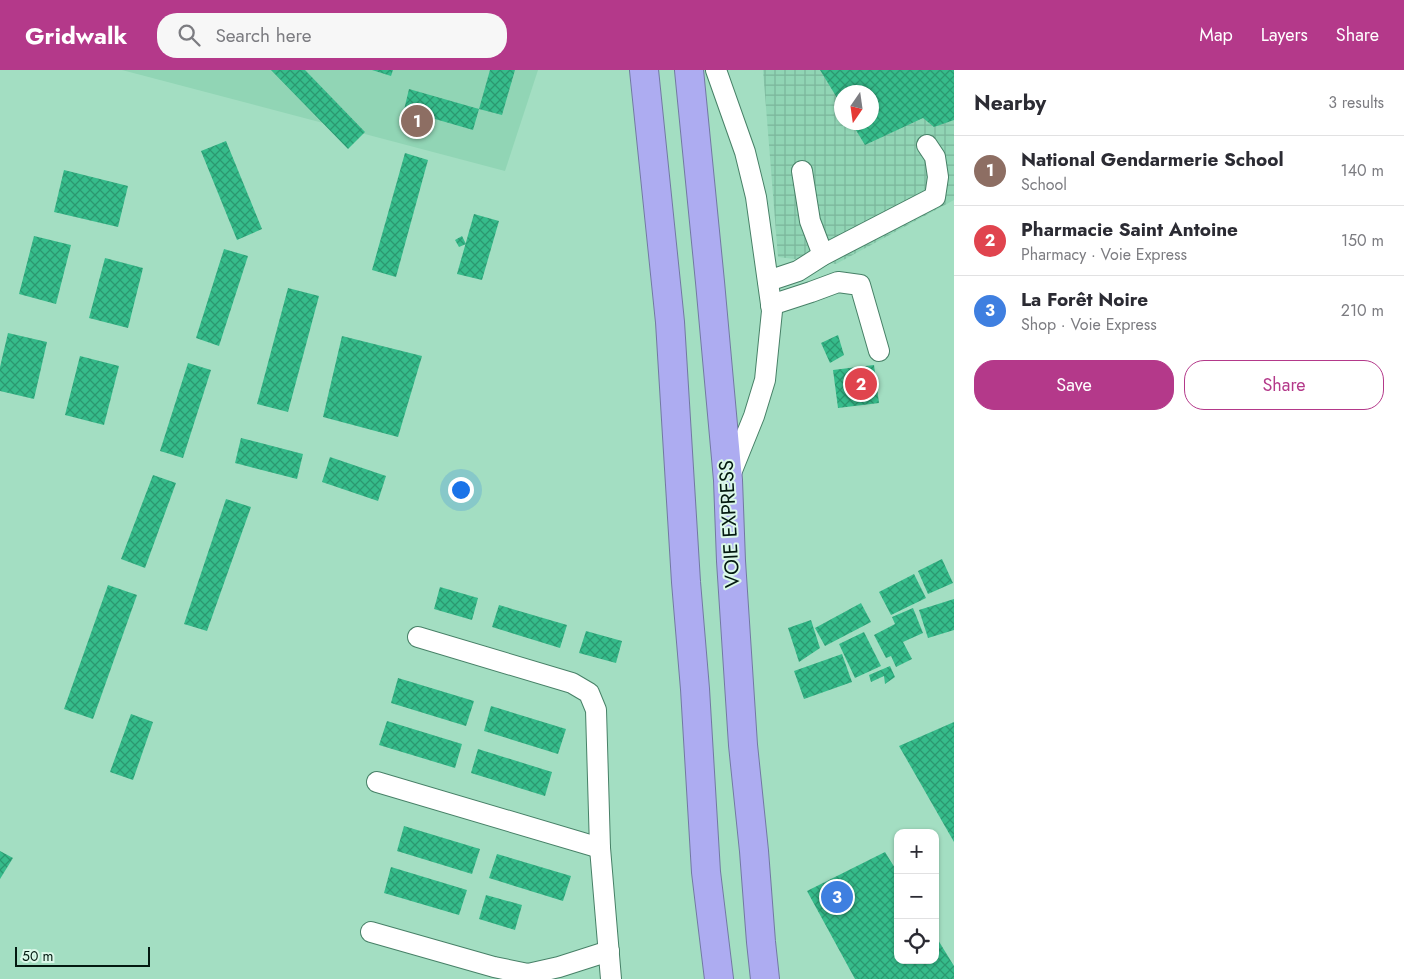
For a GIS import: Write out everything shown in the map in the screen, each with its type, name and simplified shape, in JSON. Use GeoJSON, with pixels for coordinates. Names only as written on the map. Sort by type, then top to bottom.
{"type":"FeatureCollection","features":[{"type":"Feature","properties":{"kind":"highway"},"geometry":{"type":"LineString","coordinates":[[644,70],[670,322],[706,872],[719,979]]}},
{"type":"Feature","properties":{"kind":"highway","name":"VOIE EXPRESS"},"geometry":{"type":"LineString","coordinates":[[689,70],[728,480],[731,561],[744,745],[766,979]]}},
{"type":"Feature","properties":{"kind":"street"},"geometry":{"type":"LineString","coordinates":[[716,70],[748,161],[756,197],[772,311],[765,380],[751,423],[728,480]]}},
{"type":"Feature","properties":{"kind":"street"},"geometry":{"type":"LineString","coordinates":[[768,281],[798,271],[823,255],[935,196],[938,177],[935,157],[927,145]]}},
{"type":"Feature","properties":{"kind":"street"},"geometry":{"type":"LineString","coordinates":[[802,171],[810,220],[823,255]]}},
{"type":"Feature","properties":{"kind":"street"},"geometry":{"type":"LineString","coordinates":[[771,305],[838,282],[860,285],[879,351]]}},
{"type":"Feature","properties":{"kind":"street"},"geometry":{"type":"LineString","coordinates":[[418,637],[572,683],[589,693],[596,710],[600,848],[611,979]]}},
{"type":"Feature","properties":{"kind":"street"},"geometry":{"type":"LineString","coordinates":[[377,782],[600,848]]}},
{"type":"Feature","properties":{"kind":"street"},"geometry":{"type":"LineString","coordinates":[[371,932],[494,967],[528,974],[560,967],[608,952]]}},
{"type":"Feature","properties":{"kind":"shaded area"},"geometry":{"type":"Polygon","coordinates":[[[122,70],[538,70],[505,171],[122,70]]]}},
{"type":"Feature","properties":{"kind":"shaded area"},"geometry":{"type":"Polygon","coordinates":[[[763,70],[954,70],[954,200],[836,264],[778,257],[763,70]]]}},
{"type":"Feature","properties":{"kind":"building"},"geometry":{"type":"Polygon","coordinates":[[[271,70],[305,70],[365,132],[348,149],[271,70]]]}},
{"type":"Feature","properties":{"kind":"building"},"geometry":{"type":"Polygon","coordinates":[[[372,70],[393,70],[391,76],[372,70]]]}},
{"type":"Feature","properties":{"kind":"building"},"geometry":{"type":"Polygon","coordinates":[[[490,70],[515,70],[502,115],[479,109],[490,70]]]}},
{"type":"Feature","properties":{"kind":"building"},"geometry":{"type":"Polygon","coordinates":[[[820,70],[954,70],[954,120],[934,127],[923,118],[865,145],[856,130],[879,130],[879,85],[834,85],[834,93],[820,70]]]}},
{"type":"Feature","properties":{"kind":"building"},"geometry":{"type":"Polygon","coordinates":[[[409,89],[479,109],[473,130],[404,110],[409,89]]]}},
{"type":"Feature","properties":{"kind":"building"},"geometry":{"type":"Polygon","coordinates":[[[226,141],[262,229],[237,240],[201,151],[226,141]]]}},
{"type":"Feature","properties":{"kind":"building"},"geometry":{"type":"Polygon","coordinates":[[[405,153],[428,160],[396,277],[372,270],[405,153]]]}},
{"type":"Feature","properties":{"kind":"building"},"geometry":{"type":"Polygon","coordinates":[[[64,170],[128,186],[118,227],[54,212],[64,170]]]}},
{"type":"Feature","properties":{"kind":"building"},"geometry":{"type":"Polygon","coordinates":[[[474,214],[499,221],[482,280],[457,274],[474,214]]]}},
{"type":"Feature","properties":{"kind":"building"},"geometry":{"type":"Polygon","coordinates":[[[34,236],[71,245],[56,304],[19,294],[34,236]]]}},
{"type":"Feature","properties":{"kind":"building"},"geometry":{"type":"Polygon","coordinates":[[[462,236],[466,244],[459,247],[455,240],[462,236]]]}},
{"type":"Feature","properties":{"kind":"building"},"geometry":{"type":"Polygon","coordinates":[[[224,249],[248,256],[219,346],[196,338],[224,249]]]}},
{"type":"Feature","properties":{"kind":"building"},"geometry":{"type":"Polygon","coordinates":[[[105,258],[143,268],[128,328],[89,318],[105,258]]]}},
{"type":"Feature","properties":{"kind":"building"},"geometry":{"type":"Polygon","coordinates":[[[288,288],[319,296],[288,412],[257,404],[288,288]]]}},
{"type":"Feature","properties":{"kind":"building"},"geometry":{"type":"Polygon","coordinates":[[[8,333],[47,342],[34,399],[0,391],[0,367],[8,333]]]}},
{"type":"Feature","properties":{"kind":"building"},"geometry":{"type":"Polygon","coordinates":[[[838,335],[844,355],[830,363],[821,343],[838,335]]]}},
{"type":"Feature","properties":{"kind":"building"},"geometry":{"type":"Polygon","coordinates":[[[342,336],[422,356],[398,437],[323,417],[342,336]]]}},
{"type":"Feature","properties":{"kind":"building"},"geometry":{"type":"Polygon","coordinates":[[[80,356],[119,366],[104,425],[65,415],[80,356]]]}},
{"type":"Feature","properties":{"kind":"building"},"geometry":{"type":"Polygon","coordinates":[[[188,363],[211,370],[183,458],[160,451],[188,363]]]}},
{"type":"Feature","properties":{"kind":"building"},"geometry":{"type":"Polygon","coordinates":[[[874,365],[879,403],[838,408],[833,370],[874,365]]]}},
{"type":"Feature","properties":{"kind":"building"},"geometry":{"type":"Polygon","coordinates":[[[241,438],[303,454],[297,479],[235,463],[241,438]]]}},
{"type":"Feature","properties":{"kind":"building"},"geometry":{"type":"Polygon","coordinates":[[[330,457],[386,476],[378,501],[322,482],[330,457]]]}},
{"type":"Feature","properties":{"kind":"building"},"geometry":{"type":"Polygon","coordinates":[[[153,475],[176,483],[145,568],[121,559],[153,475]]]}},
{"type":"Feature","properties":{"kind":"building"},"geometry":{"type":"Polygon","coordinates":[[[226,499],[251,507],[207,631],[184,624],[226,499]]]}},
{"type":"Feature","properties":{"kind":"building"},"geometry":{"type":"Polygon","coordinates":[[[942,559],[953,583],[928,594],[918,571],[942,559]]]}},
{"type":"Feature","properties":{"kind":"building"},"geometry":{"type":"Polygon","coordinates":[[[914,574],[926,598],[891,615],[879,592],[914,574]]]}},
{"type":"Feature","properties":{"kind":"building"},"geometry":{"type":"Polygon","coordinates":[[[108,585],[137,595],[93,719],[64,709],[108,585]]]}},
{"type":"Feature","properties":{"kind":"building"},"geometry":{"type":"Polygon","coordinates":[[[440,587],[478,598],[472,620],[434,609],[440,587]]]}},
{"type":"Feature","properties":{"kind":"building"},"geometry":{"type":"Polygon","coordinates":[[[954,599],[954,630],[928,638],[919,610],[954,599]]]}},
{"type":"Feature","properties":{"kind":"building"},"geometry":{"type":"Polygon","coordinates":[[[861,603],[871,622],[825,646],[815,628],[861,603]]]}},
{"type":"Feature","properties":{"kind":"building"},"geometry":{"type":"Polygon","coordinates":[[[499,605],[567,625],[560,648],[492,627],[499,605]]]}},
{"type":"Feature","properties":{"kind":"building"},"geometry":{"type":"Polygon","coordinates":[[[913,608],[923,633],[903,642],[912,659],[896,667],[891,656],[886,658],[874,635],[895,624],[892,617],[913,608]]]}},
{"type":"Feature","properties":{"kind":"building"},"geometry":{"type":"Polygon","coordinates":[[[811,620],[820,648],[799,662],[788,628],[811,620]]]}},
{"type":"Feature","properties":{"kind":"building"},"geometry":{"type":"Polygon","coordinates":[[[586,631],[622,641],[616,663],[579,653],[586,631]]]}},
{"type":"Feature","properties":{"kind":"building"},"geometry":{"type":"Polygon","coordinates":[[[864,632],[881,666],[855,678],[839,644],[864,632]]]}},
{"type":"Feature","properties":{"kind":"building"},"geometry":{"type":"Polygon","coordinates":[[[842,654],[852,682],[804,699],[794,671],[842,654]]]}},
{"type":"Feature","properties":{"kind":"building"},"geometry":{"type":"Polygon","coordinates":[[[890,666],[895,677],[885,684],[884,676],[871,682],[869,675],[890,666]]]}},
{"type":"Feature","properties":{"kind":"building"},"geometry":{"type":"Polygon","coordinates":[[[398,678],[474,701],[466,726],[391,703],[398,678]]]}},
{"type":"Feature","properties":{"kind":"building"},"geometry":{"type":"Polygon","coordinates":[[[491,706],[566,729],[558,754],[484,731],[491,706]]]}},
{"type":"Feature","properties":{"kind":"building"},"geometry":{"type":"Polygon","coordinates":[[[131,714],[153,722],[133,780],[110,772],[131,714]]]}},
{"type":"Feature","properties":{"kind":"building"},"geometry":{"type":"Polygon","coordinates":[[[387,721],[462,744],[455,768],[379,745],[387,721]]]}},
{"type":"Feature","properties":{"kind":"building"},"geometry":{"type":"Polygon","coordinates":[[[954,722],[954,842],[899,746],[954,722]]]}},
{"type":"Feature","properties":{"kind":"building"},"geometry":{"type":"Polygon","coordinates":[[[478,749],[552,772],[545,796],[471,773],[478,749]]]}},
{"type":"Feature","properties":{"kind":"building"},"geometry":{"type":"Polygon","coordinates":[[[404,826],[480,849],[472,874],[397,851],[404,826]]]}},
{"type":"Feature","properties":{"kind":"building"},"geometry":{"type":"Polygon","coordinates":[[[0,851],[13,858],[0,879],[0,851]]]}},
{"type":"Feature","properties":{"kind":"building"},"geometry":{"type":"Polygon","coordinates":[[[885,852],[894,867],[894,964],[939,964],[939,942],[954,966],[954,979],[855,979],[807,891],[885,852]]]}},
{"type":"Feature","properties":{"kind":"building"},"geometry":{"type":"Polygon","coordinates":[[[497,854],[571,876],[563,901],[489,878],[497,854]]]}},
{"type":"Feature","properties":{"kind":"building"},"geometry":{"type":"Polygon","coordinates":[[[391,867],[467,890],[459,915],[384,893],[391,867]]]}},
{"type":"Feature","properties":{"kind":"building"},"geometry":{"type":"Polygon","coordinates":[[[486,895],[522,905],[515,930],[479,919],[486,895]]]}},
{"type":"Feature","properties":{"kind":"place","name":"National Gendarmerie School"},"geometry":{"type":"Point","coordinates":[417,121]}},
{"type":"Feature","properties":{"kind":"place","name":"Pharmacie Saint Antoine"},"geometry":{"type":"Point","coordinates":[861,384]}},
{"type":"Feature","properties":{"kind":"place","name":"La Forêt Noire"},"geometry":{"type":"Point","coordinates":[837,897]}}]}
